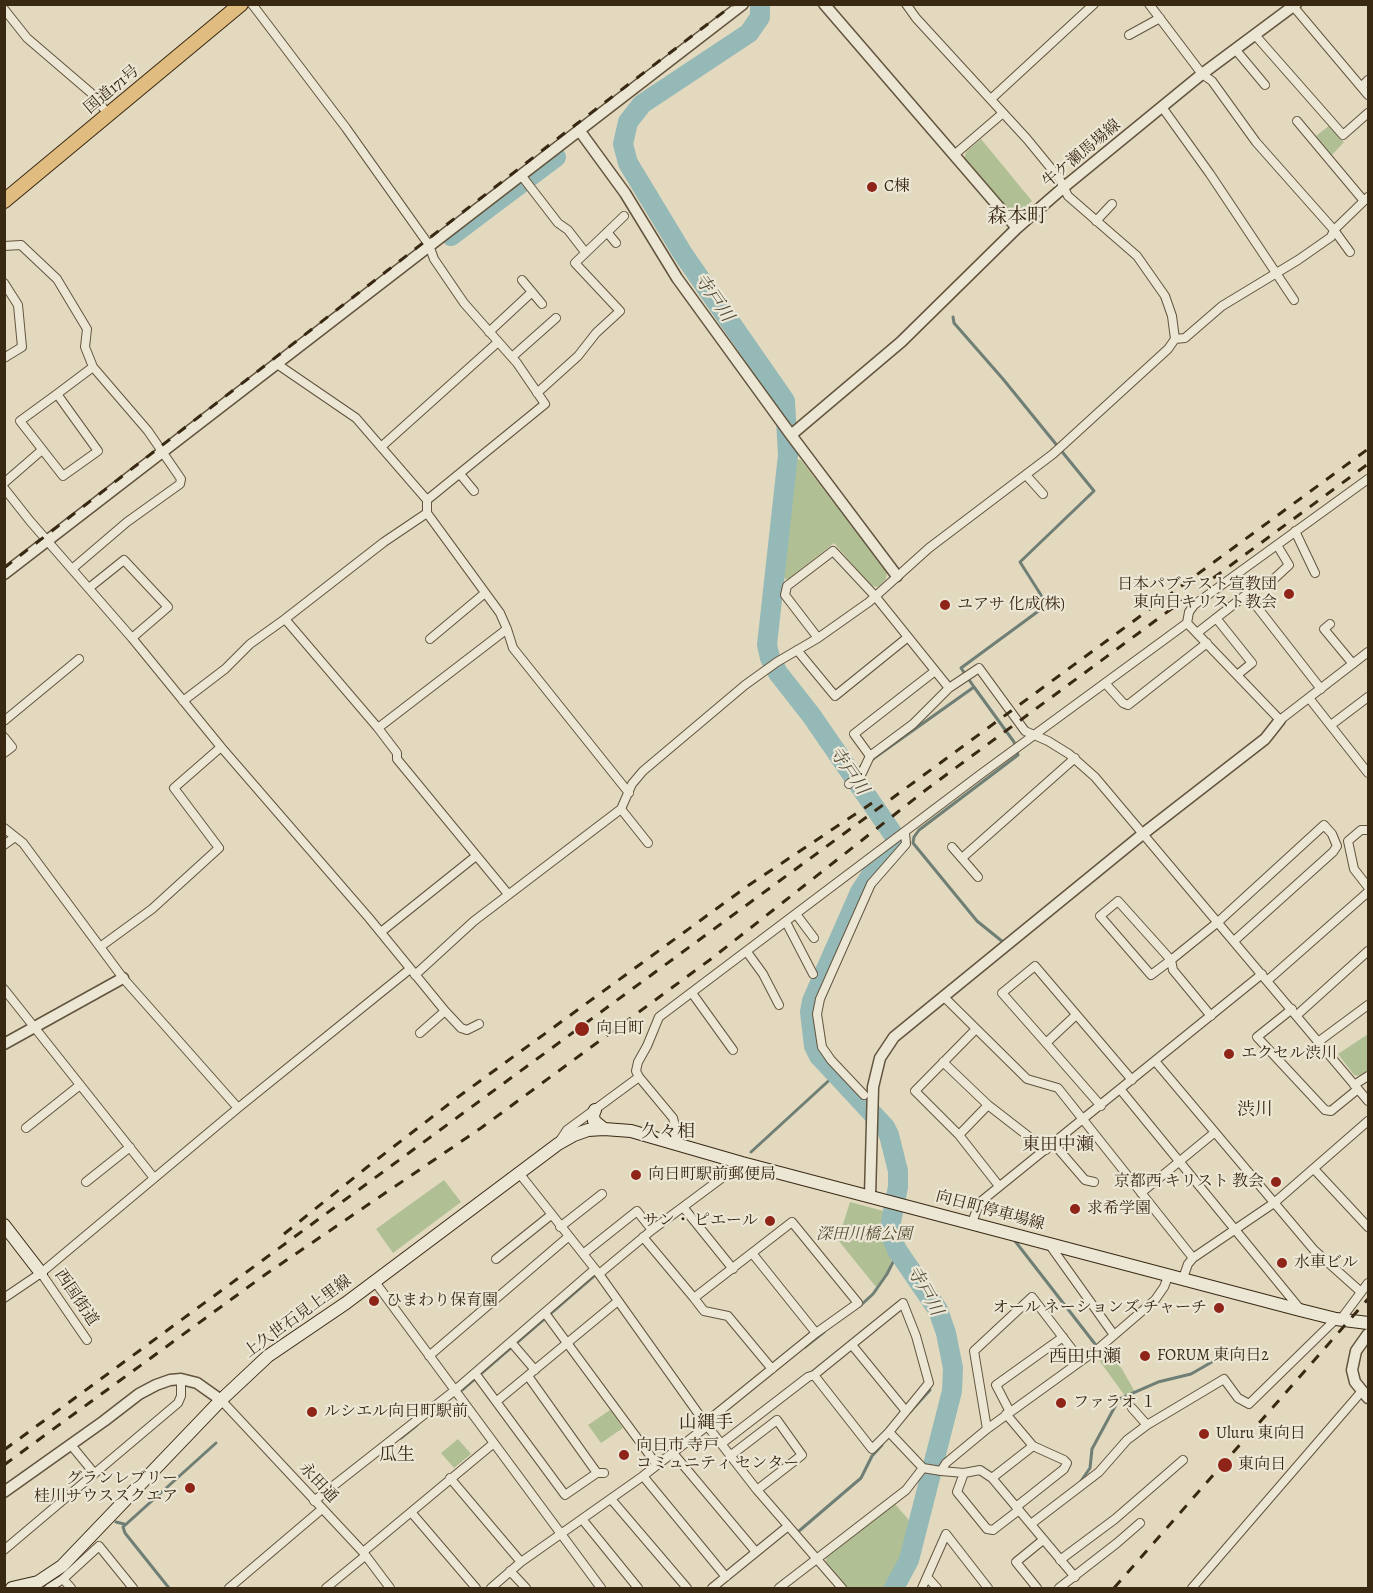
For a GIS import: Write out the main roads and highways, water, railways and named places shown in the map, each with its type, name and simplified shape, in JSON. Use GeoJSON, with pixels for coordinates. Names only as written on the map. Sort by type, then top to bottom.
{"type":"FeatureCollection","features":[{"type":"Feature","properties":{"kind":"highway","name":"国道171号"},"geometry":{"type":"LineString","coordinates":[[4,201],[241,4]]}},
{"type":"Feature","properties":{"kind":"main road"},"geometry":{"type":"LineString","coordinates":[[595,1110],[594,1121],[604,1129]]}},
{"type":"Feature","properties":{"kind":"main road","name":"向日町停車場線"},"geometry":{"type":"LineString","coordinates":[[604,1129],[631,1131],[742,1163],[1300,1310],[1368,1323]]}},
{"type":"Feature","properties":{"kind":"main road","name":"上久世石見上里線"},"geometry":{"type":"LineString","coordinates":[[12,1588],[38,1582],[62,1566],[221,1400],[268,1356],[375,1282],[558,1144],[581,1132],[604,1129]]}},
{"type":"Feature","properties":{"kind":"main road"},"geometry":{"type":"LineString","coordinates":[[4,1225],[41,1273]]}},
{"type":"Feature","properties":{"kind":"waterway","name":"寺戸川"},"geometry":{"type":"LineString","coordinates":[[760,4],[760,17],[749,33],[642,104],[628,122],[623,144],[628,163],[683,254],[785,401],[788,455],[767,645],[770,658],[778,673],[811,715],[895,837],[895,843],[886,859],[873,872],[860,892],[812,1001],[810,1012],[814,1046],[819,1056],[885,1127],[889,1135],[898,1171],[891,1236],[897,1250],[938,1310],[946,1333],[953,1368],[952,1391],[909,1560],[894,1588]]}},
{"type":"Feature","properties":{"kind":"waterway"},"geometry":{"type":"LineString","coordinates":[[451,236],[556,157]]}},
{"type":"Feature","properties":{"kind":"waterway"},"geometry":{"type":"LineString","coordinates":[[870,761],[974,687],[961,668],[1044,607],[1041,595],[1020,562],[1094,491],[954,323],[953,317]]}},
{"type":"Feature","properties":{"kind":"waterway"},"geometry":{"type":"LineString","coordinates":[[974,687],[1014,742],[1018,755],[919,830],[913,843],[977,921],[1003,942]]}},
{"type":"Feature","properties":{"kind":"waterway"},"geometry":{"type":"LineString","coordinates":[[850,772],[862,766]]}},
{"type":"Feature","properties":{"kind":"waterway"},"geometry":{"type":"LineString","coordinates":[[751,1152],[836,1074]]}},
{"type":"Feature","properties":{"kind":"waterway"},"geometry":{"type":"LineString","coordinates":[[1015,1241],[1095,1344]]}},
{"type":"Feature","properties":{"kind":"waterway"},"geometry":{"type":"LineString","coordinates":[[860,1306],[873,1294],[887,1274],[898,1252]]}},
{"type":"Feature","properties":{"kind":"waterway"},"geometry":{"type":"LineString","coordinates":[[462,1390],[594,1276]]}},
{"type":"Feature","properties":{"kind":"waterway"},"geometry":{"type":"LineString","coordinates":[[805,1347],[824,1332]]}},
{"type":"Feature","properties":{"kind":"waterway"},"geometry":{"type":"LineString","coordinates":[[1081,1481],[1090,1468],[1092,1449],[1119,1399],[1158,1382],[1191,1374],[1231,1351]]}},
{"type":"Feature","properties":{"kind":"waterway"},"geometry":{"type":"LineString","coordinates":[[910,1412],[930,1390]]}},
{"type":"Feature","properties":{"kind":"waterway"},"geometry":{"type":"LineString","coordinates":[[401,1438],[417,1425]]}},
{"type":"Feature","properties":{"kind":"waterway"},"geometry":{"type":"LineString","coordinates":[[169,1588],[125,1533],[123,1527],[216,1443]]}},
{"type":"Feature","properties":{"kind":"waterway"},"geometry":{"type":"LineString","coordinates":[[799,1531],[861,1478],[872,1456],[882,1445]]}},
{"type":"Feature","properties":{"kind":"waterway"},"geometry":{"type":"LineString","coordinates":[[116,1522],[124,1524]]}},
{"type":"Feature","properties":{"kind":"railway"},"geometry":{"type":"LineString","coordinates":[[4,568],[734,4]]}},
{"type":"Feature","properties":{"kind":"railway"},"geometry":{"type":"LineString","coordinates":[[4,1450],[1368,449]]}},
{"type":"Feature","properties":{"kind":"railway"},"geometry":{"type":"LineString","coordinates":[[4,1465],[266,1274],[481,1128],[711,959],[927,789],[1368,464]]}},
{"type":"Feature","properties":{"kind":"railway"},"geometry":{"type":"LineString","coordinates":[[284,1234],[458,1097],[749,885],[872,803]]}},
{"type":"Feature","properties":{"kind":"railway"},"geometry":{"type":"LineString","coordinates":[[1114,1588],[1368,1299]]}},
{"type":"Feature","properties":{"kind":"place","name":"C棟"},"geometry":{"type":"Point","coordinates":[872,187]}},
{"type":"Feature","properties":{"kind":"place","name":"日本パブテスト宣教団 東向日キリスト教会"},"geometry":{"type":"Point","coordinates":[1289,594]}},
{"type":"Feature","properties":{"kind":"place","name":"ユアサ 化成(株)"},"geometry":{"type":"Point","coordinates":[945,605]}},
{"type":"Feature","properties":{"kind":"place","name":"向日町"},"geometry":{"type":"Point","coordinates":[582,1029]}},
{"type":"Feature","properties":{"kind":"place","name":"エクセル渋川"},"geometry":{"type":"Point","coordinates":[1229,1054]}},
{"type":"Feature","properties":{"kind":"place","name":"向日町駅前郵便局"},"geometry":{"type":"Point","coordinates":[636,1175]}},
{"type":"Feature","properties":{"kind":"place","name":"京都西 キリスト 教会"},"geometry":{"type":"Point","coordinates":[1276,1182]}},
{"type":"Feature","properties":{"kind":"place","name":"求希学園"},"geometry":{"type":"Point","coordinates":[1075,1209]}},
{"type":"Feature","properties":{"kind":"place","name":"サン・ ピエール"},"geometry":{"type":"Point","coordinates":[770,1221]}},
{"type":"Feature","properties":{"kind":"place","name":"水車ビル"},"geometry":{"type":"Point","coordinates":[1282,1263]}},
{"type":"Feature","properties":{"kind":"place","name":"ひまわり保育園"},"geometry":{"type":"Point","coordinates":[374,1301]}},
{"type":"Feature","properties":{"kind":"place","name":"オール ネーションズ チャーチ"},"geometry":{"type":"Point","coordinates":[1219,1308]}},
{"type":"Feature","properties":{"kind":"place","name":"FORUM 東向日2"},"geometry":{"type":"Point","coordinates":[1145,1356]}},
{"type":"Feature","properties":{"kind":"place","name":"ファラオ １"},"geometry":{"type":"Point","coordinates":[1061,1403]}},
{"type":"Feature","properties":{"kind":"place","name":"ルシエル向日町駅前"},"geometry":{"type":"Point","coordinates":[312,1412]}},
{"type":"Feature","properties":{"kind":"place","name":"Uluru 東向日"},"geometry":{"type":"Point","coordinates":[1204,1434]}},
{"type":"Feature","properties":{"kind":"place","name":"向日市 寺戸 コミュニティ センター"},"geometry":{"type":"Point","coordinates":[624,1455]}},
{"type":"Feature","properties":{"kind":"place","name":"東向日"},"geometry":{"type":"Point","coordinates":[1225,1465]}},
{"type":"Feature","properties":{"kind":"place","name":"グランレブリー 桂川サウススクエア"},"geometry":{"type":"Point","coordinates":[190,1488]}},
{"type":"Feature","properties":{"kind":"district","name":"森本町"},"geometry":{"type":"Point","coordinates":[1017,217]}},
{"type":"Feature","properties":{"kind":"district","name":"渋川"},"geometry":{"type":"Point","coordinates":[1255,1111]}},
{"type":"Feature","properties":{"kind":"district","name":"久々相"},"geometry":{"type":"Point","coordinates":[668,1133]}},
{"type":"Feature","properties":{"kind":"district","name":"東田中瀬"},"geometry":{"type":"Point","coordinates":[1058,1146]}},
{"type":"Feature","properties":{"kind":"district","name":"西田中瀬"},"geometry":{"type":"Point","coordinates":[1085,1358]}},
{"type":"Feature","properties":{"kind":"district","name":"山縄手"},"geometry":{"type":"Point","coordinates":[706,1424]}},
{"type":"Feature","properties":{"kind":"district","name":"瓜生"},"geometry":{"type":"Point","coordinates":[397,1456]}},
{"type":"Feature","properties":{"kind":"park label","name":"深田川橋公園"},"geometry":{"type":"Point","coordinates":[864,1235]}}]}
